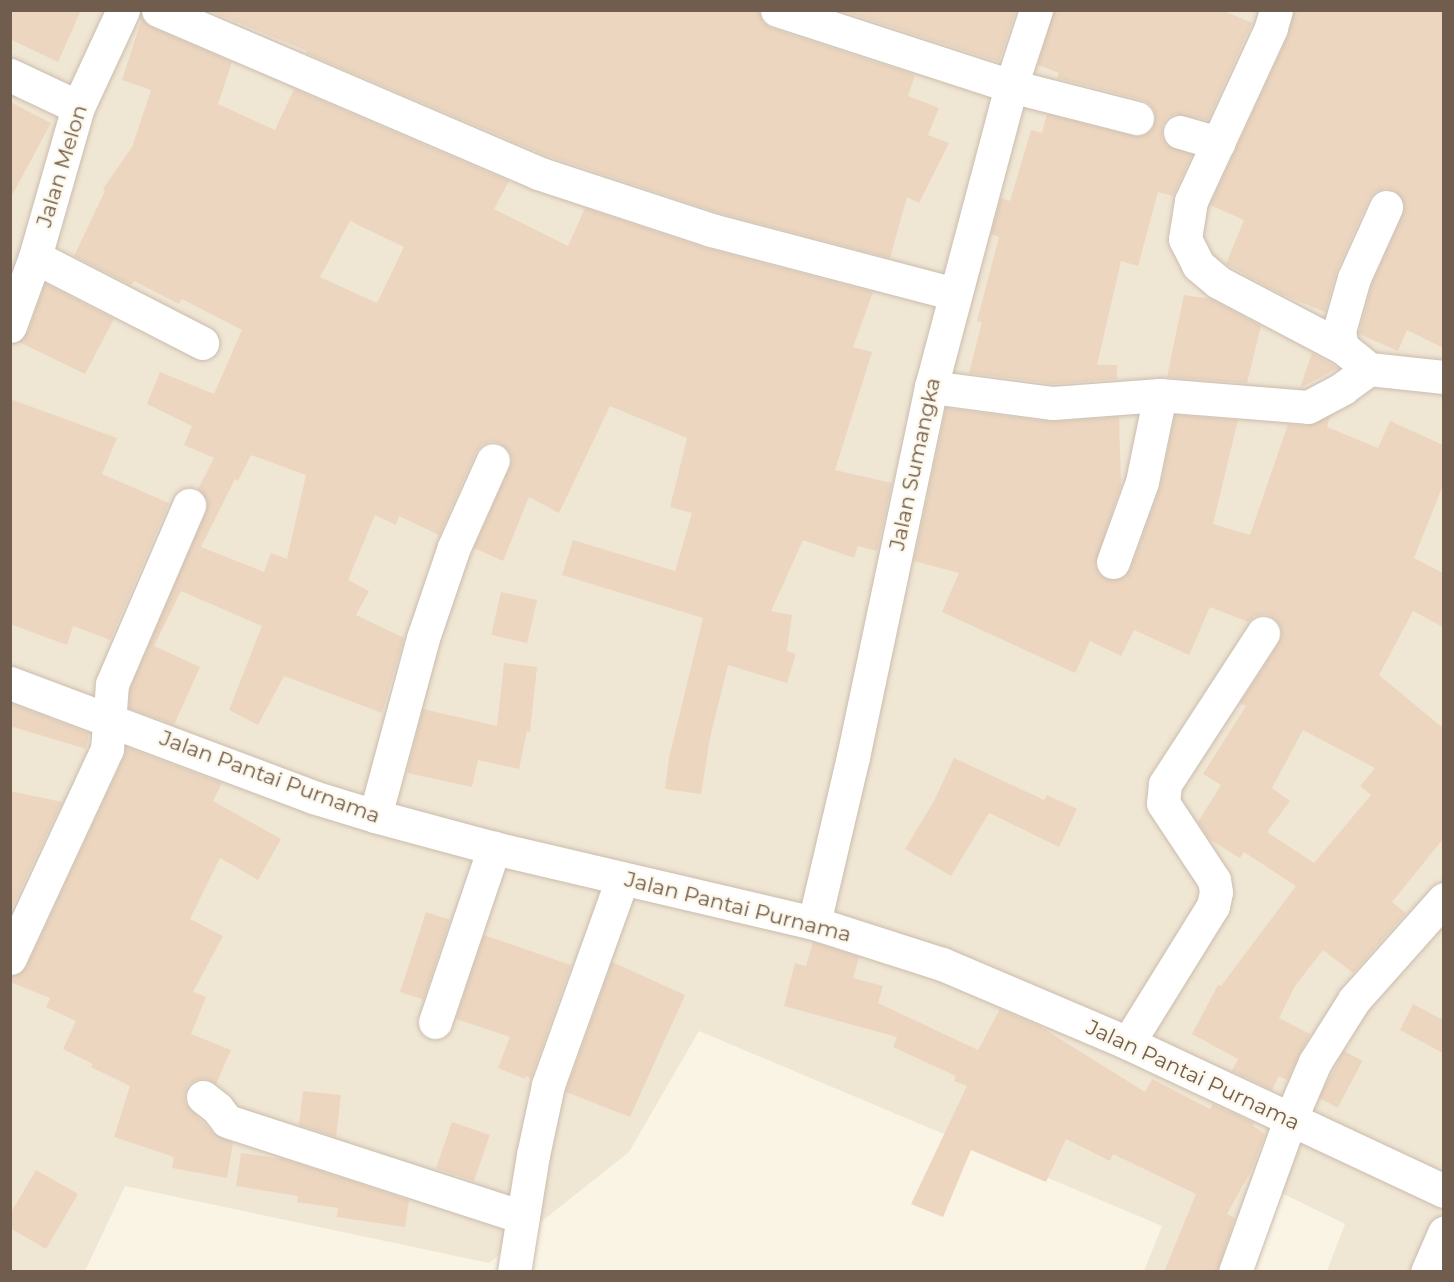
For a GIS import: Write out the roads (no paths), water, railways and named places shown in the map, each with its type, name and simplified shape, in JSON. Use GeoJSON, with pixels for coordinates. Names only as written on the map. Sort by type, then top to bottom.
{"type":"FeatureCollection","features":[{"type":"Feature","properties":{"kind":"street","name":"Jalan Melon"},"geometry":{"type":"LineString","coordinates":[[10,326],[35,257],[78,107],[123,10]]}},
{"type":"Feature","properties":{"kind":"street"},"geometry":{"type":"LineString","coordinates":[[158,10],[538,173],[711,230],[955,294]]}},
{"type":"Feature","properties":{"kind":"street"},"geometry":{"type":"LineString","coordinates":[[777,10],[1011,86],[1137,118]]}},
{"type":"Feature","properties":{"kind":"street","name":"Jalan Sumangka"},"geometry":{"type":"LineString","coordinates":[[814,923],[858,733],[931,387],[1011,86],[1036,10]]}},
{"type":"Feature","properties":{"kind":"street"},"geometry":{"type":"LineString","coordinates":[[1276,10],[1271,28],[1191,201],[1185,239],[1198,265],[1218,282],[1342,346],[1369,369],[1443,377]]}},
{"type":"Feature","properties":{"kind":"street"},"geometry":{"type":"LineString","coordinates":[[10,75],[78,107]]}},
{"type":"Feature","properties":{"kind":"street"},"geometry":{"type":"LineString","coordinates":[[1180,132],[1218,143]]}},
{"type":"Feature","properties":{"kind":"street"},"geometry":{"type":"LineString","coordinates":[[1342,346],[1339,331],[1354,278],[1386,207]]}},
{"type":"Feature","properties":{"kind":"street"},"geometry":{"type":"LineString","coordinates":[[35,257],[202,343]]}},
{"type":"Feature","properties":{"kind":"street"},"geometry":{"type":"LineString","coordinates":[[931,387],[1053,403],[1160,395],[1308,407],[1343,388],[1369,369]]}},
{"type":"Feature","properties":{"kind":"street"},"geometry":{"type":"LineString","coordinates":[[1113,562],[1142,482],[1160,395]]}},
{"type":"Feature","properties":{"kind":"street"},"geometry":{"type":"LineString","coordinates":[[375,816],[427,627],[454,547],[494,460]]}},
{"type":"Feature","properties":{"kind":"street"},"geometry":{"type":"LineString","coordinates":[[10,958],[107,749],[112,684],[189,505]]}},
{"type":"Feature","properties":{"kind":"street"},"geometry":{"type":"LineString","coordinates":[[1128,1043],[1213,906],[1216,892],[1214,880],[1163,803],[1165,784],[1263,633]]}},
{"type":"Feature","properties":{"kind":"street","name":"Jalan Pantai Purnama"},"geometry":{"type":"LineString","coordinates":[[10,683],[110,718],[313,797],[375,816],[494,848],[814,923],[942,964],[1128,1043],[1443,1191]]}},
{"type":"Feature","properties":{"kind":"street"},"geometry":{"type":"LineString","coordinates":[[435,1022],[494,848]]}},
{"type":"Feature","properties":{"kind":"street"},"geometry":{"type":"LineString","coordinates":[[513,1272],[533,1155],[548,1085],[622,879]]}},
{"type":"Feature","properties":{"kind":"street"},"geometry":{"type":"LineString","coordinates":[[1235,1272],[1290,1120],[1315,1062],[1354,1000],[1443,899]]}},
{"type":"Feature","properties":{"kind":"street"},"geometry":{"type":"LineString","coordinates":[[203,1097],[217,1108],[227,1121],[523,1218]]}},
{"type":"Feature","properties":{"kind":"street"},"geometry":{"type":"LineString","coordinates":[[1427,1272],[1443,1233]]}}]}
